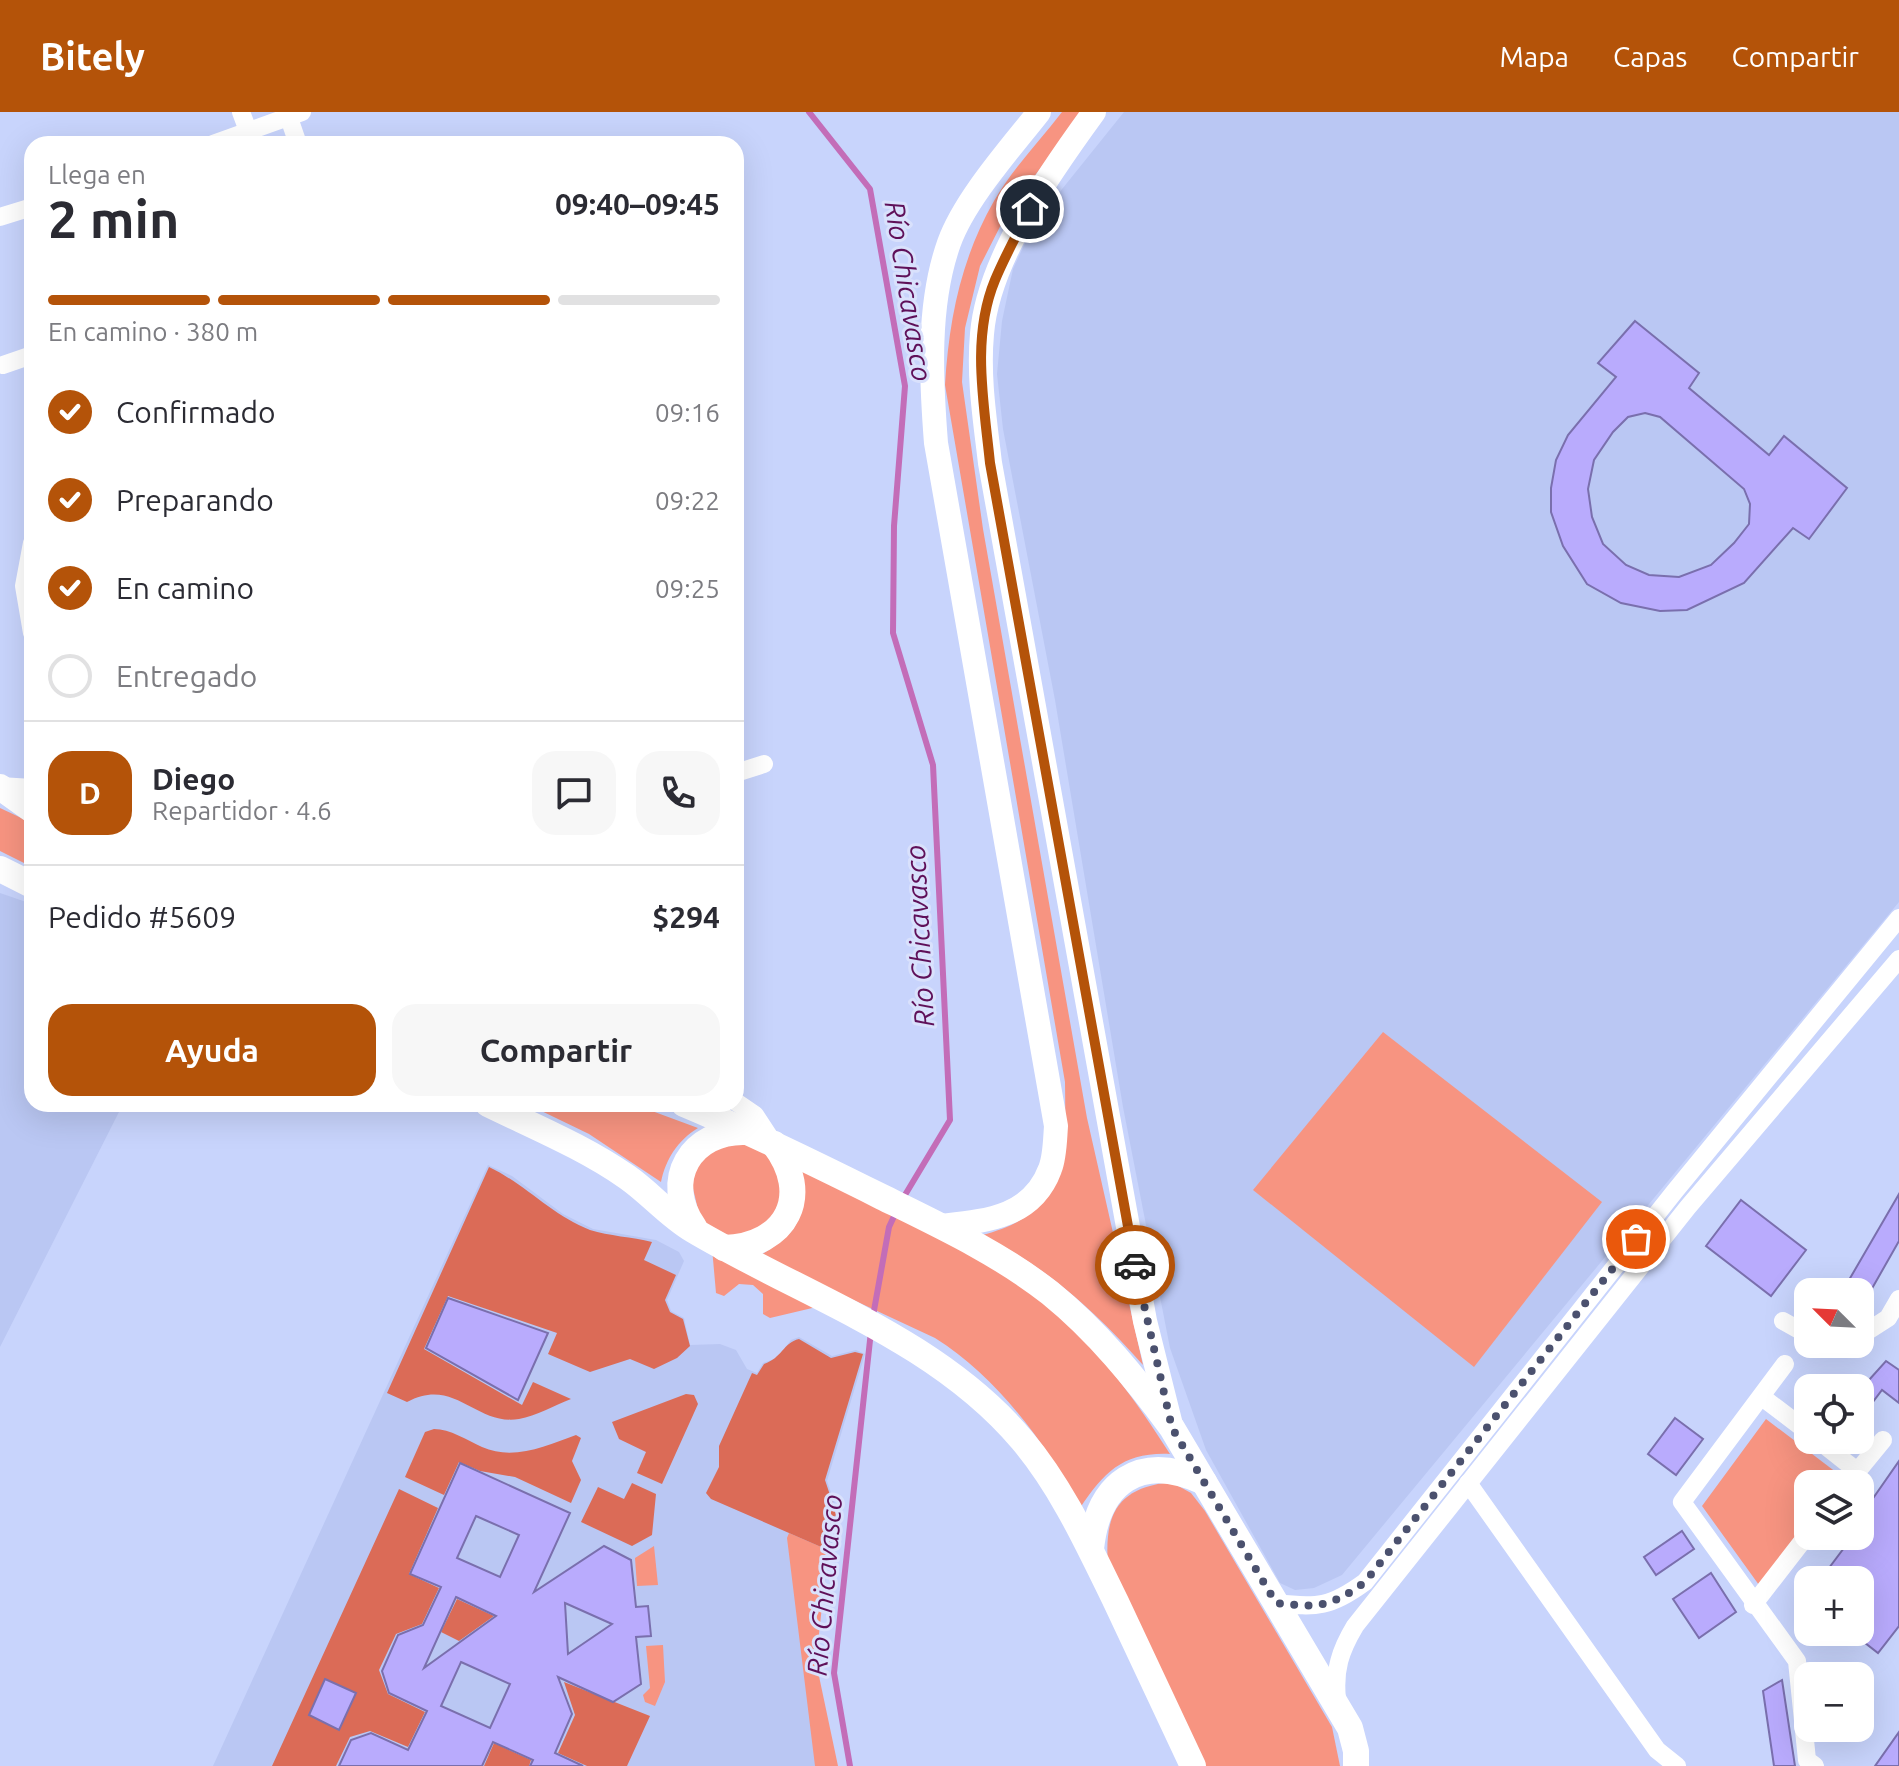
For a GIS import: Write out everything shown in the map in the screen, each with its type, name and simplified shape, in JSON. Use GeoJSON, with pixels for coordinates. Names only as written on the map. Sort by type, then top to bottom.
{"type":"FeatureCollection","features":[{"type":"Feature","properties":{"kind":"main road"},"geometry":{"type":"LineString","coordinates":[[0,786],[24,797]]}},
{"type":"Feature","properties":{"kind":"main road"},"geometry":{"type":"LineString","coordinates":[[0,786],[24,804]]}},
{"type":"Feature","properties":{"kind":"main road"},"geometry":{"type":"LineString","coordinates":[[0,867],[24,874]]}},
{"type":"Feature","properties":{"kind":"main road"},"geometry":{"type":"LineString","coordinates":[[0,867],[24,880]]}},
{"type":"Feature","properties":{"kind":"main road"},"geometry":{"type":"LineString","coordinates":[[505,1112],[568,1142],[616,1170],[724,1248],[900,1341],[958,1378],[993,1407],[1024,1442],[1091,1549],[1193,1766]]}},
{"type":"Feature","properties":{"kind":"main road"},"geometry":{"type":"LineString","coordinates":[[703,1112],[889,1200],[1019,1270],[1051,1295],[1140,1384],[1172,1428],[1350,1728],[1356,1766]]}},
{"type":"Feature","properties":{"kind":"main road"},"geometry":{"type":"LineString","coordinates":[[698,1232],[680,1201],[682,1173],[688,1159],[712,1137],[726,1131],[750,1132]]}},
{"type":"Feature","properties":{"kind":"main road"},"geometry":{"type":"LineString","coordinates":[[724,1248],[741,1247],[769,1236],[777,1230],[790,1207],[793,1179],[774,1144]]}},
{"type":"Feature","properties":{"kind":"main road"},"geometry":{"type":"LineString","coordinates":[[1091,1549],[1094,1520],[1102,1501],[1129,1477],[1162,1469],[1204,1482]]}},
{"type":"Feature","properties":{"kind":"street"},"geometry":{"type":"LineString","coordinates":[[241,112],[249,136]]}},
{"type":"Feature","properties":{"kind":"street"},"geometry":{"type":"LineString","coordinates":[[929,1220],[1000,1219],[1032,1199],[1051,1169],[1056,1126],[936,443],[931,383],[936,310],[949,242],[988,176],[1039,112]]}},
{"type":"Feature","properties":{"kind":"street"},"geometry":{"type":"LineString","coordinates":[[1094,112],[1042,184],[994,283],[982,331],[980,374],[990,463],[1145,1321],[1172,1428]]}},
{"type":"Feature","properties":{"kind":"street"},"geometry":{"type":"LineString","coordinates":[[254,136],[292,114],[296,136]]}},
{"type":"Feature","properties":{"kind":"street"},"geometry":{"type":"LineString","coordinates":[[0,217],[24,210]]}},
{"type":"Feature","properties":{"kind":"street"},"geometry":{"type":"LineString","coordinates":[[3,365],[24,358]]}},
{"type":"Feature","properties":{"kind":"street"},"geometry":{"type":"LineString","coordinates":[[744,770],[764,764]]}},
{"type":"Feature","properties":{"kind":"street"},"geometry":{"type":"LineString","coordinates":[[0,786],[24,788]]}},
{"type":"Feature","properties":{"kind":"street"},"geometry":{"type":"LineString","coordinates":[[1276,1603],[1324,1606],[1341,1600],[1365,1582],[1675,1191],[1897,924]]}},
{"type":"Feature","properties":{"kind":"street"},"geometry":{"type":"LineString","coordinates":[[1337,1706],[1335,1674],[1341,1650],[1355,1626],[1688,1207],[1899,959]]}},
{"type":"Feature","properties":{"kind":"street"},"geometry":{"type":"LineString","coordinates":[[744,1107],[755,1115],[774,1144]]}},
{"type":"Feature","properties":{"kind":"street"},"geometry":{"type":"LineString","coordinates":[[1874,1330],[1893,1322],[1899,1299]]}},
{"type":"Feature","properties":{"kind":"street"},"geometry":{"type":"LineString","coordinates":[[1783,1321],[1794,1327]]}},
{"type":"Feature","properties":{"kind":"street"},"geometry":{"type":"LineString","coordinates":[[1785,1364],[1682,1502],[1753,1605],[1797,1661],[1807,1760],[1815,1766]]}},
{"type":"Feature","properties":{"kind":"street"},"geometry":{"type":"LineString","coordinates":[[1762,1397],[1794,1421]]}},
{"type":"Feature","properties":{"kind":"street"},"geometry":{"type":"LineString","coordinates":[[1859,1470],[1883,1440]]}},
{"type":"Feature","properties":{"kind":"street"},"geometry":{"type":"LineString","coordinates":[[1831,1454],[1845,1470]]}},
{"type":"Feature","properties":{"kind":"street"},"geometry":{"type":"LineString","coordinates":[[1468,1483],[1657,1750],[1677,1766]]}},
{"type":"Feature","properties":{"kind":"street"},"geometry":{"type":"LineString","coordinates":[[1753,1605],[1796,1550]]}},
{"type":"Feature","properties":{"kind":"shaded area"},"geometry":{"type":"Polygon","coordinates":[[[1062,112],[1083,112],[1008,211],[980,266],[965,328],[962,382],[983,529],[1087,1118],[1143,1365],[1069,1292],[1028,1261],[982,1235],[1031,1213],[1046,1197],[1056,1179],[1065,1135],[1065,1082],[945,385],[954,313],[973,245],[1001,189],[1062,112]]]}},
{"type":"Feature","properties":{"kind":"shaded area"},"geometry":{"type":"Polygon","coordinates":[[[1124,112],[1899,112],[1899,902],[1342,1575],[1314,1588],[1295,1590],[1280,1583],[1206,1450],[1170,1348],[1123,1107],[1055,700],[1003,429],[997,374],[1002,321],[1013,269],[1034,224],[1124,112]]]}},
{"type":"Feature","properties":{"kind":"shaded area"},"geometry":{"type":"Polygon","coordinates":[[[0,808],[24,819],[24,863],[0,851],[0,808]]]}},
{"type":"Feature","properties":{"kind":"shaded area"},"geometry":{"type":"Polygon","coordinates":[[[0,893],[24,901],[24,1112],[119,1112],[0,1347],[0,893]]]}},
{"type":"Feature","properties":{"kind":"shaded area"},"geometry":{"type":"Polygon","coordinates":[[[1383,1032],[1602,1202],[1474,1367],[1253,1190],[1383,1032]]]}},
{"type":"Feature","properties":{"kind":"shaded area"},"geometry":{"type":"Polygon","coordinates":[[[544,1112],[655,1112],[698,1128],[674,1151],[661,1182],[589,1134],[544,1112]]]}},
{"type":"Feature","properties":{"kind":"shaded area"},"geometry":{"type":"Polygon","coordinates":[[[740,1142],[769,1156],[781,1182],[780,1196],[776,1209],[758,1230],[730,1236],[701,1222],[690,1176],[709,1150],[740,1142]]]}},
{"type":"Feature","properties":{"kind":"shaded area"},"geometry":{"type":"Polygon","coordinates":[[[488,1165],[512,1176],[563,1214],[593,1229],[656,1240],[679,1252],[684,1261],[667,1300],[671,1311],[684,1318],[690,1345],[720,1344],[736,1350],[747,1369],[757,1373],[763,1363],[777,1358],[791,1340],[799,1337],[832,1356],[856,1350],[865,1354],[827,1481],[838,1513],[810,1660],[832,1766],[213,1766],[488,1165]]]}},
{"type":"Feature","properties":{"kind":"shaded area"},"geometry":{"type":"Polygon","coordinates":[[[489,1167],[590,1230],[652,1242],[644,1260],[676,1275],[665,1300],[670,1312],[683,1319],[690,1346],[677,1358],[654,1369],[630,1359],[590,1372],[548,1354],[557,1333],[448,1296],[424,1349],[522,1405],[533,1382],[571,1399],[525,1418],[504,1419],[439,1395],[407,1402],[387,1393],[489,1167]]]}},
{"type":"Feature","properties":{"kind":"shaded area"},"geometry":{"type":"Polygon","coordinates":[[[801,1168],[958,1247],[1046,1305],[1082,1338],[1114,1374],[1170,1454],[1140,1456],[1117,1466],[1080,1508],[1036,1436],[999,1392],[958,1354],[935,1338],[759,1256],[785,1238],[798,1221],[801,1168]]]}},
{"type":"Feature","properties":{"kind":"shaded area"},"geometry":{"type":"Polygon","coordinates":[[[712,1248],[825,1305],[770,1318],[763,1314],[763,1294],[753,1285],[739,1284],[724,1296],[716,1293],[712,1248]]]}},
{"type":"Feature","properties":{"kind":"shaded area"},"geometry":{"type":"Polygon","coordinates":[[[799,1339],[831,1358],[855,1352],[863,1354],[825,1480],[836,1513],[828,1550],[711,1499],[706,1493],[719,1467],[719,1446],[752,1373],[757,1375],[764,1364],[799,1339]]]}},
{"type":"Feature","properties":{"kind":"shaded area"},"geometry":{"type":"Polygon","coordinates":[[[686,1394],[694,1395],[698,1404],[662,1484],[637,1473],[646,1452],[619,1439],[612,1422],[686,1394]]]}},
{"type":"Feature","properties":{"kind":"shaded area"},"geometry":{"type":"Polygon","coordinates":[[[1766,1419],[1794,1440],[1794,1454],[1812,1454],[1833,1470],[1794,1470],[1794,1539],[1759,1585],[1702,1506],[1766,1419]]]}},
{"type":"Feature","properties":{"kind":"shaded area"},"geometry":{"type":"Polygon","coordinates":[[[434,1429],[506,1453],[529,1450],[576,1435],[581,1438],[572,1461],[581,1480],[571,1503],[515,1477],[480,1471],[459,1462],[444,1495],[405,1477],[425,1432],[434,1429]]]}},
{"type":"Feature","properties":{"kind":"shaded area"},"geometry":{"type":"Polygon","coordinates":[[[1171,1482],[1191,1493],[1205,1511],[1332,1727],[1340,1766],[1204,1766],[1108,1566],[1109,1532],[1118,1507],[1138,1490],[1171,1482]]]}},
{"type":"Feature","properties":{"kind":"shaded area"},"geometry":{"type":"Polygon","coordinates":[[[632,1483],[656,1494],[652,1535],[632,1546],[581,1522],[598,1487],[624,1499],[632,1483]]]}},
{"type":"Feature","properties":{"kind":"shaded area"},"geometry":{"type":"Polygon","coordinates":[[[399,1489],[438,1508],[409,1574],[439,1588],[422,1624],[396,1634],[379,1670],[388,1694],[425,1712],[408,1747],[370,1731],[350,1737],[336,1766],[272,1766],[399,1489]]]}},
{"type":"Feature","properties":{"kind":"shaded area"},"geometry":{"type":"Polygon","coordinates":[[[789,1533],[828,1550],[816,1662],[838,1766],[815,1766],[787,1538],[789,1533]]]}},
{"type":"Feature","properties":{"kind":"shaded area"},"geometry":{"type":"Polygon","coordinates":[[[654,1546],[658,1585],[637,1586],[635,1558],[654,1546]]]}},
{"type":"Feature","properties":{"kind":"shaded area"},"geometry":{"type":"Polygon","coordinates":[[[457,1599],[494,1616],[459,1641],[441,1632],[457,1599]]]}},
{"type":"Feature","properties":{"kind":"shaded area"},"geometry":{"type":"Polygon","coordinates":[[[663,1645],[665,1682],[655,1706],[645,1702],[643,1695],[650,1688],[646,1646],[663,1645]]]}},
{"type":"Feature","properties":{"kind":"shaded area"},"geometry":{"type":"Polygon","coordinates":[[[564,1682],[650,1716],[627,1766],[587,1766],[558,1753],[575,1715],[564,1682]]]}},
{"type":"Feature","properties":{"kind":"shaded area"},"geometry":{"type":"Polygon","coordinates":[[[494,1743],[531,1760],[529,1766],[484,1766],[494,1743]]]}},
{"type":"Feature","properties":{"kind":"building"},"geometry":{"type":"Polygon","coordinates":[[[1635,321],[1699,373],[1689,388],[1769,455],[1784,436],[1847,488],[1809,539],[1793,528],[1744,583],[1687,610],[1660,611],[1621,603],[1587,584],[1563,546],[1551,512],[1556,460],[1568,435],[1616,377],[1598,363],[1635,321]],[[1645,413],[1628,417],[1613,432],[1594,460],[1588,489],[1592,517],[1603,544],[1626,565],[1649,575],[1679,577],[1711,565],[1734,543],[1749,524],[1750,504],[1744,489],[1660,417],[1645,413]]]}},
{"type":"Feature","properties":{"kind":"building"},"geometry":{"type":"Polygon","coordinates":[[[1899,1194],[1899,1241],[1874,1285],[1874,1278],[1850,1278],[1899,1194]]]}},
{"type":"Feature","properties":{"kind":"building"},"geometry":{"type":"Polygon","coordinates":[[[1741,1200],[1806,1250],[1771,1296],[1706,1246],[1741,1200]]]}},
{"type":"Feature","properties":{"kind":"building"},"geometry":{"type":"Polygon","coordinates":[[[448,1298],[548,1333],[518,1400],[426,1348],[448,1298]]]}},
{"type":"Feature","properties":{"kind":"building"},"geometry":{"type":"Polygon","coordinates":[[[1886,1361],[1899,1370],[1899,1403],[1882,1390],[1874,1401],[1874,1374],[1886,1361]]]}},
{"type":"Feature","properties":{"kind":"building"},"geometry":{"type":"Polygon","coordinates":[[[1675,1418],[1703,1439],[1676,1475],[1648,1454],[1675,1418]]]}},
{"type":"Feature","properties":{"kind":"building"},"geometry":{"type":"Polygon","coordinates":[[[1899,1461],[1899,1626],[1878,1653],[1869,1646],[1874,1646],[1874,1566],[1830,1566],[1842,1550],[1874,1550],[1874,1497],[1899,1461]]]}},
{"type":"Feature","properties":{"kind":"building"},"geometry":{"type":"Polygon","coordinates":[[[460,1463],[570,1513],[534,1592],[604,1546],[631,1560],[636,1607],[648,1606],[651,1636],[636,1637],[641,1684],[613,1702],[558,1677],[572,1714],[555,1753],[583,1766],[530,1766],[533,1760],[493,1742],[482,1766],[339,1766],[351,1740],[371,1733],[408,1750],[427,1711],[389,1693],[382,1671],[398,1635],[423,1625],[441,1587],[410,1574],[460,1463]],[[476,1516],[457,1558],[500,1577],[519,1535],[476,1516]],[[456,1597],[424,1668],[496,1616],[456,1597]],[[565,1603],[568,1654],[612,1624],[565,1603]],[[461,1662],[441,1706],[490,1728],[510,1684],[461,1662]]]}},
{"type":"Feature","properties":{"kind":"building"},"geometry":{"type":"Polygon","coordinates":[[[1682,1531],[1694,1549],[1656,1575],[1644,1557],[1682,1531]]]}},
{"type":"Feature","properties":{"kind":"building"},"geometry":{"type":"Polygon","coordinates":[[[1711,1573],[1736,1612],[1699,1638],[1673,1599],[1711,1573]]]}},
{"type":"Feature","properties":{"kind":"building"},"geometry":{"type":"Polygon","coordinates":[[[325,1679],[356,1693],[339,1730],[309,1715],[325,1679]]]}},
{"type":"Feature","properties":{"kind":"building"},"geometry":{"type":"Polygon","coordinates":[[[1782,1680],[1795,1766],[1774,1766],[1763,1691],[1782,1680]]]}},
{"type":"Feature","properties":{"kind":"building"},"geometry":{"type":"Polygon","coordinates":[[[1899,1732],[1899,1766],[1875,1766],[1899,1732]]]}},
{"type":"Feature","properties":{"kind":"waterway","name":"Río Chicavasco"},"geometry":{"type":"LineString","coordinates":[[809,112],[870,189],[905,386],[894,526],[893,633],[933,765],[950,1120],[902,1200]]}},
{"type":"Feature","properties":{"kind":"waterway","name":"Río Chicavasco"},"geometry":{"type":"LineString","coordinates":[[873,1316],[889,1227],[897,1210]]}},
{"type":"Feature","properties":{"kind":"waterway","name":"Río Chicavasco"},"geometry":{"type":"LineString","coordinates":[[850,1766],[834,1673],[871,1331]]}},
{"type":"Feature","properties":{"kind":"way so far"},"geometry":{"type":"LineString","coordinates":[[1135,1265],[1145,1321],[1172,1428],[1276,1603],[1309,1607],[1341,1600],[1365,1582],[1636,1239]]}},
{"type":"Feature","properties":{"kind":"route"},"geometry":{"type":"LineString","coordinates":[[1030,209],[994,283],[982,331],[980,374],[990,463],[1135,1265]]}}]}
